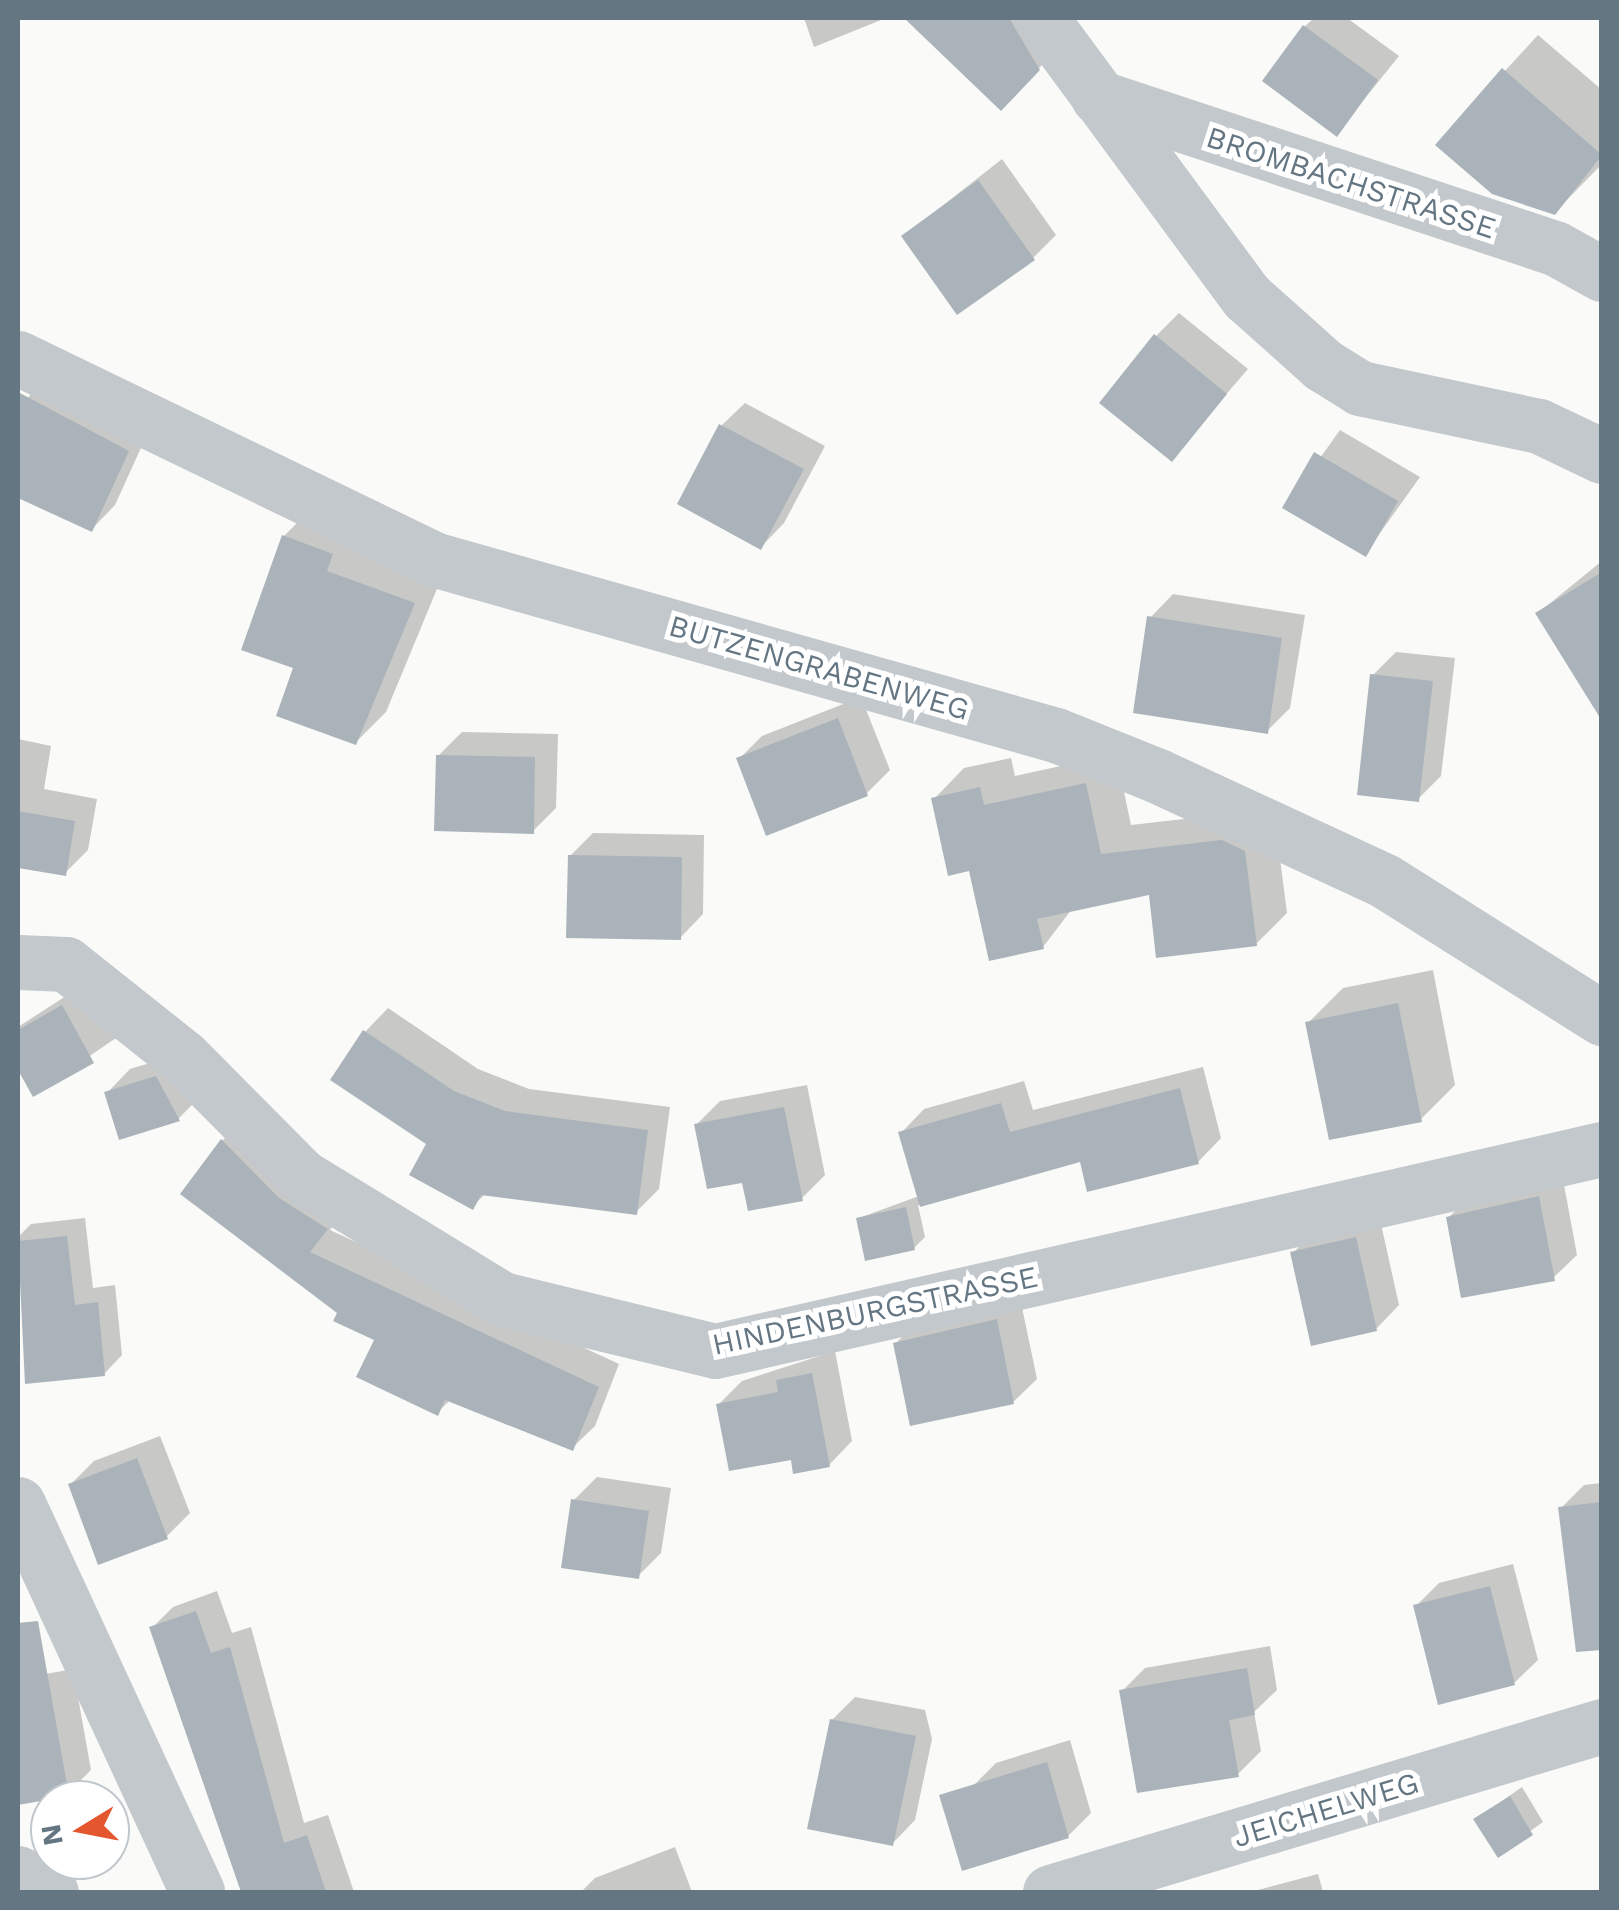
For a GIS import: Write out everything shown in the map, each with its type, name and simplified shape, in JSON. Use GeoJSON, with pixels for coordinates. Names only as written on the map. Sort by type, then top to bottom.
{"type":"FeatureCollection","features":[{"type":"Feature","properties":{"kind":"street"},"geometry":{"type":"LineString","coordinates":[[1041,18],[1247,296],[1322,365],[1360,388],[1540,426],[1602,456]]}},
{"type":"Feature","properties":{"kind":"street","name":"BROMBACHSTRASSE"},"geometry":{"type":"LineString","coordinates":[[1098,97],[1555,248],[1602,274]]}},
{"type":"Feature","properties":{"kind":"street","name":"BUTZENGRABENWEG"},"geometry":{"type":"LineString","coordinates":[[18,358],[433,558],[1056,735],[1158,776],[1385,881],[1602,1018]]}},
{"type":"Feature","properties":{"kind":"street","name":"HINDENBURGSTRASSE"},"geometry":{"type":"LineString","coordinates":[[18,962],[66,964],[183,1057],[300,1176],[502,1299],[715,1351],[1602,1149]]}},
{"type":"Feature","properties":{"kind":"street"},"geometry":{"type":"LineString","coordinates":[[18,1504],[197,1892]]}},
{"type":"Feature","properties":{"kind":"street","name":"JEICHELWEG"},"geometry":{"type":"LineString","coordinates":[[1050,1892],[1602,1726]]}},
{"type":"Feature","properties":{"kind":"street"},"geometry":{"type":"LineString","coordinates":[[18,1874],[52,1892]]}},
{"type":"Feature","properties":{"kind":"building"},"geometry":{"type":"Polygon","coordinates":[[[904,18],[1009,18],[1040,70],[1001,111],[904,18]]]}},
{"type":"Feature","properties":{"kind":"building"},"geometry":{"type":"Polygon","coordinates":[[[1303,25],[1378,80],[1337,137],[1262,81],[1303,25]]]}},
{"type":"Feature","properties":{"kind":"building"},"geometry":{"type":"Polygon","coordinates":[[[1502,68],[1602,155],[1555,215],[1492,194],[1435,145],[1502,68]]]}},
{"type":"Feature","properties":{"kind":"building"},"geometry":{"type":"Polygon","coordinates":[[[978,180],[1035,260],[957,315],[901,236],[978,180]]]}},
{"type":"Feature","properties":{"kind":"building"},"geometry":{"type":"Polygon","coordinates":[[[1154,334],[1227,394],[1172,462],[1099,403],[1154,334]]]}},
{"type":"Feature","properties":{"kind":"building"},"geometry":{"type":"Polygon","coordinates":[[[18,392],[129,451],[92,532],[18,498],[18,392]]]}},
{"type":"Feature","properties":{"kind":"building"},"geometry":{"type":"Polygon","coordinates":[[[719,424],[804,469],[761,550],[677,504],[719,424]]]}},
{"type":"Feature","properties":{"kind":"building"},"geometry":{"type":"Polygon","coordinates":[[[1314,452],[1398,501],[1366,557],[1282,508],[1314,452]]]}},
{"type":"Feature","properties":{"kind":"building"},"geometry":{"type":"Polygon","coordinates":[[[282,535],[333,554],[327,571],[415,603],[356,745],[276,716],[293,668],[241,650],[282,535]]]}},
{"type":"Feature","properties":{"kind":"building"},"geometry":{"type":"Polygon","coordinates":[[[1602,572],[1602,721],[1535,613],[1602,572]]]}},
{"type":"Feature","properties":{"kind":"building"},"geometry":{"type":"Polygon","coordinates":[[[1147,616],[1282,638],[1268,734],[1133,713],[1147,616]]]}},
{"type":"Feature","properties":{"kind":"building"},"geometry":{"type":"Polygon","coordinates":[[[1370,674],[1433,681],[1419,802],[1357,795],[1370,674]]]}},
{"type":"Feature","properties":{"kind":"building"},"geometry":{"type":"Polygon","coordinates":[[[838,718],[868,796],[766,836],[736,758],[838,718]]]}},
{"type":"Feature","properties":{"kind":"building"},"geometry":{"type":"Polygon","coordinates":[[[436,755],[535,757],[534,834],[434,831],[436,755]]]}},
{"type":"Feature","properties":{"kind":"building"},"geometry":{"type":"Polygon","coordinates":[[[1086,783],[1101,854],[1222,840],[1245,851],[1257,946],[1156,958],[1149,895],[1037,919],[1044,949],[989,961],[969,871],[948,876],[931,798],[980,787],[984,805],[1086,783]]]}},
{"type":"Feature","properties":{"kind":"building"},"geometry":{"type":"Polygon","coordinates":[[[18,811],[75,821],[66,876],[18,868],[18,811]]]}},
{"type":"Feature","properties":{"kind":"building"},"geometry":{"type":"Polygon","coordinates":[[[568,855],[682,857],[681,940],[566,938],[568,855]]]}},
{"type":"Feature","properties":{"kind":"building"},"geometry":{"type":"Polygon","coordinates":[[[1398,1003],[1422,1122],[1329,1140],[1305,1022],[1398,1003]]]}},
{"type":"Feature","properties":{"kind":"building"},"geometry":{"type":"Polygon","coordinates":[[[62,1005],[94,1063],[33,1097],[18,1070],[18,1030],[62,1005]]]}},
{"type":"Feature","properties":{"kind":"building"},"geometry":{"type":"Polygon","coordinates":[[[363,1030],[454,1091],[505,1111],[648,1130],[637,1215],[481,1195],[473,1210],[409,1175],[426,1144],[330,1080],[363,1030]]]}},
{"type":"Feature","properties":{"kind":"building"},"geometry":{"type":"Polygon","coordinates":[[[156,1076],[180,1121],[119,1140],[104,1092],[156,1076]]]}},
{"type":"Feature","properties":{"kind":"building"},"geometry":{"type":"Polygon","coordinates":[[[1180,1088],[1199,1164],[1087,1192],[1080,1162],[920,1207],[898,1132],[1001,1103],[1010,1132],[1180,1088]]]}},
{"type":"Feature","properties":{"kind":"building"},"geometry":{"type":"Polygon","coordinates":[[[784,1107],[803,1201],[748,1211],[742,1183],[707,1189],[694,1124],[784,1107]]]}},
{"type":"Feature","properties":{"kind":"building"},"geometry":{"type":"Polygon","coordinates":[[[221,1139],[279,1198],[328,1229],[310,1252],[599,1387],[573,1451],[445,1400],[438,1416],[356,1377],[374,1340],[333,1321],[337,1313],[180,1194],[221,1139]]]}},
{"type":"Feature","properties":{"kind":"building"},"geometry":{"type":"Polygon","coordinates":[[[1539,1196],[1555,1281],[1461,1298],[1446,1217],[1539,1196]]]}},
{"type":"Feature","properties":{"kind":"building"},"geometry":{"type":"Polygon","coordinates":[[[906,1207],[915,1250],[865,1261],[856,1218],[906,1207]]]}},
{"type":"Feature","properties":{"kind":"building"},"geometry":{"type":"Polygon","coordinates":[[[67,1236],[75,1305],[98,1302],[105,1376],[25,1384],[18,1241],[67,1236]]]}},
{"type":"Feature","properties":{"kind":"building"},"geometry":{"type":"Polygon","coordinates":[[[1356,1237],[1377,1331],[1311,1346],[1290,1252],[1356,1237]]]}},
{"type":"Feature","properties":{"kind":"building"},"geometry":{"type":"Polygon","coordinates":[[[997,1319],[1014,1404],[910,1426],[893,1343],[997,1319]]]}},
{"type":"Feature","properties":{"kind":"building"},"geometry":{"type":"Polygon","coordinates":[[[812,1373],[830,1467],[793,1474],[791,1460],[729,1471],[716,1404],[778,1392],[776,1380],[812,1373]]]}},
{"type":"Feature","properties":{"kind":"building"},"geometry":{"type":"Polygon","coordinates":[[[137,1458],[168,1539],[98,1565],[68,1484],[137,1458]]]}},
{"type":"Feature","properties":{"kind":"building"},"geometry":{"type":"Polygon","coordinates":[[[571,1499],[649,1511],[639,1579],[561,1568],[571,1499]]]}},
{"type":"Feature","properties":{"kind":"building"},"geometry":{"type":"Polygon","coordinates":[[[1602,1502],[1602,1650],[1576,1652],[1558,1507],[1602,1502]]]}},
{"type":"Feature","properties":{"kind":"building"},"geometry":{"type":"Polygon","coordinates":[[[1490,1586],[1515,1685],[1438,1705],[1413,1605],[1490,1586]]]}},
{"type":"Feature","properties":{"kind":"building"},"geometry":{"type":"Polygon","coordinates":[[[196,1611],[211,1653],[230,1647],[284,1843],[307,1835],[326,1892],[241,1892],[149,1627],[196,1611]]]}},
{"type":"Feature","properties":{"kind":"building"},"geometry":{"type":"Polygon","coordinates":[[[38,1621],[66,1780],[30,1780],[30,1803],[18,1805],[18,1623],[38,1621]]]}},
{"type":"Feature","properties":{"kind":"building"},"geometry":{"type":"Polygon","coordinates":[[[1247,1668],[1255,1715],[1229,1720],[1239,1777],[1137,1793],[1119,1690],[1247,1668]]]}},
{"type":"Feature","properties":{"kind":"building"},"geometry":{"type":"Polygon","coordinates":[[[830,1719],[916,1736],[893,1846],[807,1829],[830,1719]]]}},
{"type":"Feature","properties":{"kind":"building"},"geometry":{"type":"Polygon","coordinates":[[[1047,1762],[1069,1838],[962,1871],[939,1795],[1047,1762]]]}},
{"type":"Feature","properties":{"kind":"building"},"geometry":{"type":"Polygon","coordinates":[[[1510,1796],[1533,1835],[1498,1858],[1473,1819],[1510,1796]]]}}]}
